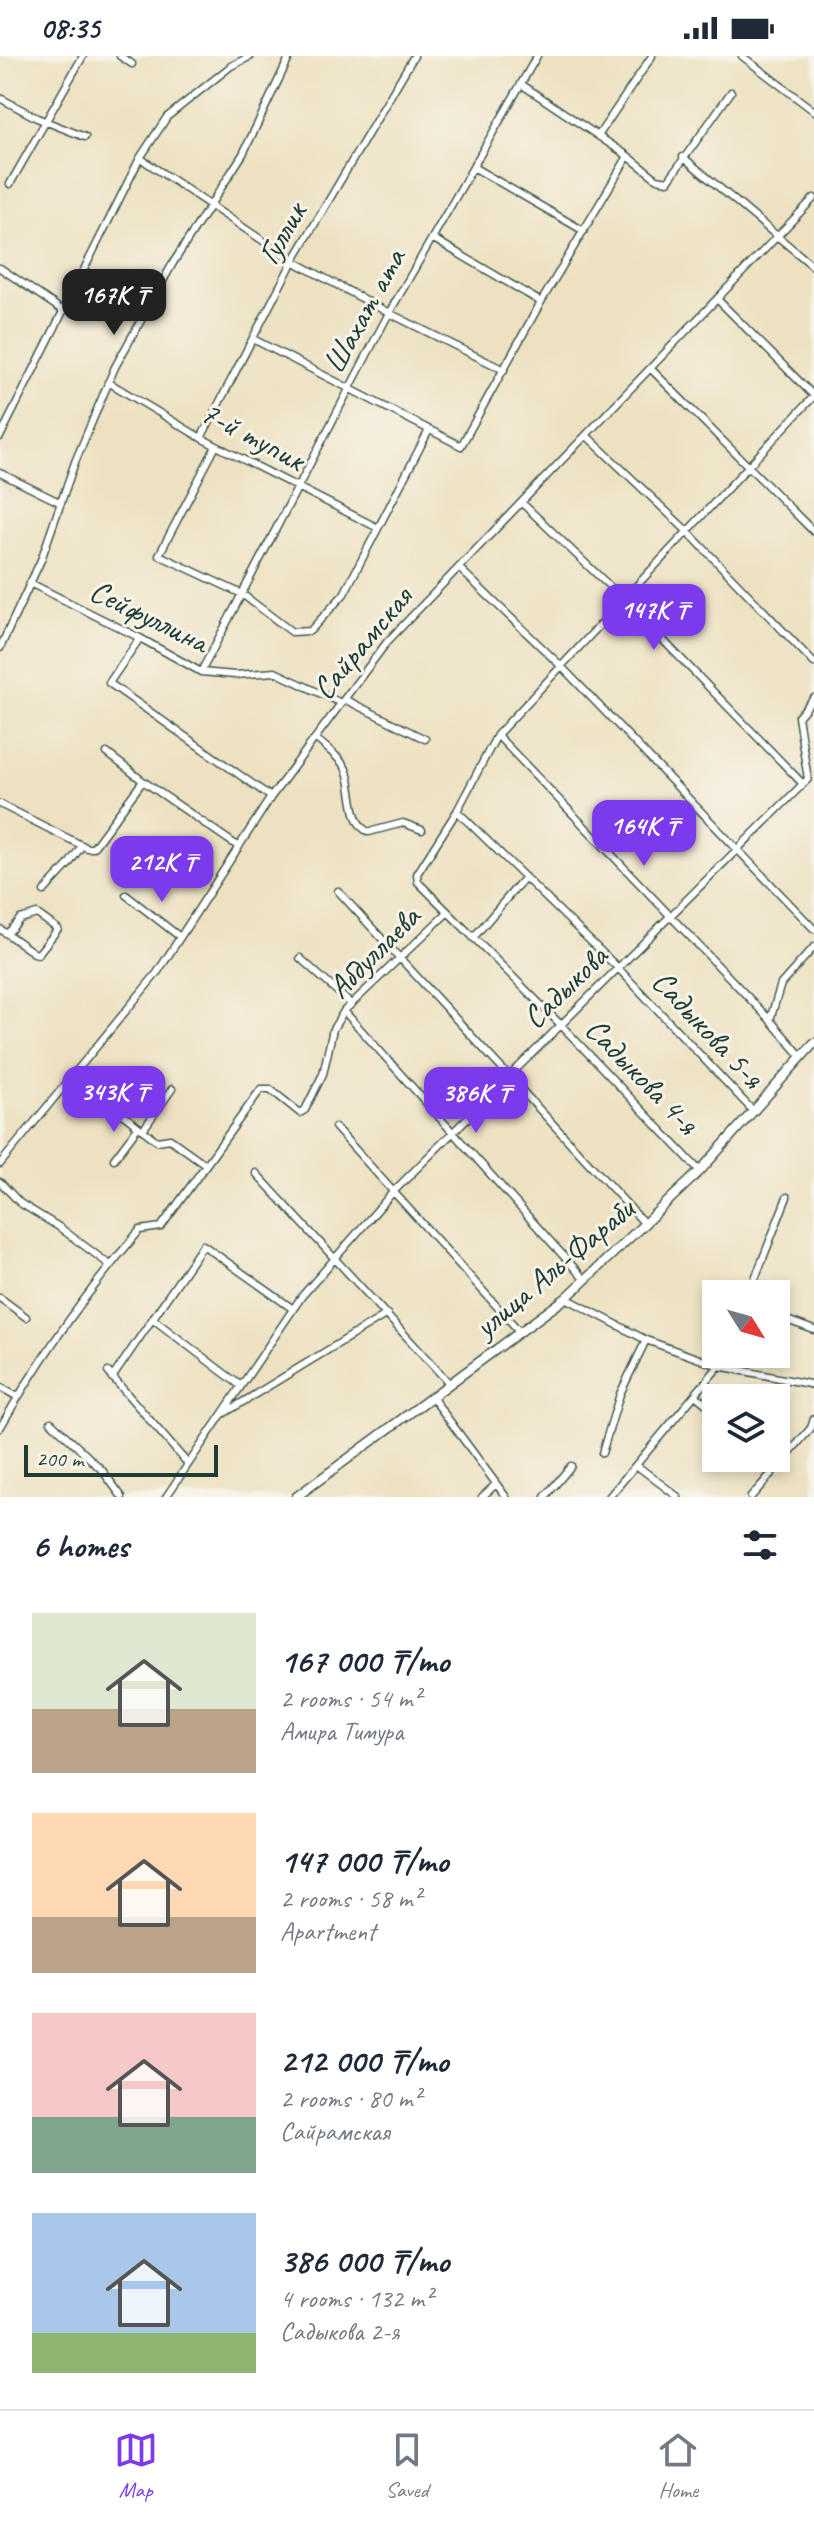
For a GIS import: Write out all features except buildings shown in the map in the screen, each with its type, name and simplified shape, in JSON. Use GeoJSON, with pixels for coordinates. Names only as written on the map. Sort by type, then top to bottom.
{"type":"FeatureCollection","features":[{"type":"Feature","properties":{"kind":"main road","name":"улица Аль-Фараби"},"geometry":{"type":"LineString","coordinates":[[296,1497],[566,1298],[700,1171],[814,1043]]}},
{"type":"Feature","properties":{"kind":"street"},"geometry":{"type":"LineString","coordinates":[[10,184],[83,56]]}},
{"type":"Feature","properties":{"kind":"street"},"geometry":{"type":"LineString","coordinates":[[120,56],[132,64]]}},
{"type":"Feature","properties":{"kind":"street"},"geometry":{"type":"LineString","coordinates":[[0,437],[140,158],[167,117],[231,66],[251,56]]}},
{"type":"Feature","properties":{"kind":"street","name":"Гуллик"},"geometry":{"type":"LineString","coordinates":[[201,438],[293,261],[414,56]]}},
{"type":"Feature","properties":{"kind":"street","name":"Шахат ата"},"geometry":{"type":"LineString","coordinates":[[201,672],[389,313],[537,56]]}},
{"type":"Feature","properties":{"kind":"street"},"geometry":{"type":"LineString","coordinates":[[598,136],[652,56]]}},
{"type":"Feature","properties":{"kind":"street"},"geometry":{"type":"LineString","coordinates":[[742,56],[814,111]]}},
{"type":"Feature","properties":{"kind":"street"},"geometry":{"type":"LineString","coordinates":[[0,648],[30,583],[108,382],[173,263],[243,154],[286,58]]}},
{"type":"Feature","properties":{"kind":"street"},"geometry":{"type":"LineString","coordinates":[[521,84],[657,179],[668,181],[731,92]]}},
{"type":"Feature","properties":{"kind":"street"},"geometry":{"type":"LineString","coordinates":[[0,98],[85,137]]}},
{"type":"Feature","properties":{"kind":"street"},"geometry":{"type":"LineString","coordinates":[[253,339],[461,446],[541,302],[628,156]]}},
{"type":"Feature","properties":{"kind":"street"},"geometry":{"type":"LineString","coordinates":[[683,157],[814,267]]}},
{"type":"Feature","properties":{"kind":"street"},"geometry":{"type":"LineString","coordinates":[[140,158],[293,261],[504,370]]}},
{"type":"Feature","properties":{"kind":"street"},"geometry":{"type":"LineString","coordinates":[[473,167],[584,231]]}},
{"type":"Feature","properties":{"kind":"street","name":"Сайрамская"},"geometry":{"type":"LineString","coordinates":[[0,1164],[157,973],[271,797],[387,642],[814,198]]}},
{"type":"Feature","properties":{"kind":"street"},"geometry":{"type":"LineString","coordinates":[[432,238],[541,302]]}},
{"type":"Feature","properties":{"kind":"street"},"geometry":{"type":"LineString","coordinates":[[0,268],[62,310]]}},
{"type":"Feature","properties":{"kind":"street"},"geometry":{"type":"LineString","coordinates":[[718,300],[814,396]]}},
{"type":"Feature","properties":{"kind":"street"},"geometry":{"type":"LineString","coordinates":[[651,369],[814,532]]}},
{"type":"Feature","properties":{"kind":"street","name":"7-й тупик"},"geometry":{"type":"LineString","coordinates":[[108,382],[201,438],[378,528]]}},
{"type":"Feature","properties":{"kind":"street","name":"Абдуллаева"},"geometry":{"type":"LineString","coordinates":[[0,1428],[18,1397],[110,1265],[140,1230],[161,1227],[261,1089],[270,1089],[300,1113],[305,1110],[323,1074],[333,1029],[344,1011],[448,912],[418,882],[417,874],[457,811],[497,735],[814,396]]}},
{"type":"Feature","properties":{"kind":"street"},"geometry":{"type":"LineString","coordinates":[[216,446],[159,555],[242,594],[292,632],[310,631],[344,594],[429,430]]}},
{"type":"Feature","properties":{"kind":"street"},"geometry":{"type":"LineString","coordinates":[[587,436],[688,532],[814,663]]}},
{"type":"Feature","properties":{"kind":"street"},"geometry":{"type":"LineString","coordinates":[[0,473],[61,503]]}},
{"type":"Feature","properties":{"kind":"street"},"geometry":{"type":"LineString","coordinates":[[522,503],[623,599],[803,784],[808,779],[798,717],[814,698]]}},
{"type":"Feature","properties":{"kind":"street"},"geometry":{"type":"LineString","coordinates":[[459,568],[560,665],[814,929]]}},
{"type":"Feature","properties":{"kind":"street","name":"Сейфуллина"},"geometry":{"type":"LineString","coordinates":[[30,583],[201,672],[235,675],[275,672],[425,739]]}},
{"type":"Feature","properties":{"kind":"street"},"geometry":{"type":"LineString","coordinates":[[140,638],[109,683],[271,797]]}},
{"type":"Feature","properties":{"kind":"street"},"geometry":{"type":"LineString","coordinates":[[497,735],[802,1057]]}},
{"type":"Feature","properties":{"kind":"street"},"geometry":{"type":"LineString","coordinates":[[315,738],[346,769],[358,822],[365,831],[403,823],[422,830]]}},
{"type":"Feature","properties":{"kind":"street"},"geometry":{"type":"LineString","coordinates":[[107,753],[239,847]]}},
{"type":"Feature","properties":{"kind":"street"},"geometry":{"type":"LineString","coordinates":[[0,804],[93,848],[143,781]]}},
{"type":"Feature","properties":{"kind":"street","name":"Садыкова"},"geometry":{"type":"LineString","coordinates":[[166,1497],[293,1309],[393,1192],[803,784]]}},
{"type":"Feature","properties":{"kind":"street","name":"Садыкова 5-я"},"geometry":{"type":"LineString","coordinates":[[457,811],[619,969],[754,1112]]}},
{"type":"Feature","properties":{"kind":"street"},"geometry":{"type":"LineString","coordinates":[[44,891],[82,845]]}},
{"type":"Feature","properties":{"kind":"street"},"geometry":{"type":"LineString","coordinates":[[473,938],[525,877]]}},
{"type":"Feature","properties":{"kind":"street"},"geometry":{"type":"LineString","coordinates":[[338,891],[645,1224]]}},
{"type":"Feature","properties":{"kind":"street"},"geometry":{"type":"LineString","coordinates":[[126,895],[180,937]]}},
{"type":"Feature","properties":{"kind":"street","name":"Садыкова 4-я"},"geometry":{"type":"LineString","coordinates":[[448,912],[700,1171]]}},
{"type":"Feature","properties":{"kind":"street"},"geometry":{"type":"LineString","coordinates":[[0,929],[7,934],[38,954],[58,929],[37,914],[20,919],[7,934]]}},
{"type":"Feature","properties":{"kind":"street"},"geometry":{"type":"LineString","coordinates":[[770,1020],[781,984],[814,947]]}},
{"type":"Feature","properties":{"kind":"street"},"geometry":{"type":"LineString","coordinates":[[300,958],[351,1004]]}},
{"type":"Feature","properties":{"kind":"street"},"geometry":{"type":"LineString","coordinates":[[344,1011],[585,1280]]}},
{"type":"Feature","properties":{"kind":"street"},"geometry":{"type":"LineString","coordinates":[[73,1076],[157,1141],[170,1139],[205,1164]]}},
{"type":"Feature","properties":{"kind":"street"},"geometry":{"type":"LineString","coordinates":[[114,1159],[172,1089]]}},
{"type":"Feature","properties":{"kind":"street"},"geometry":{"type":"LineString","coordinates":[[335,1127],[520,1332]]}},
{"type":"Feature","properties":{"kind":"street"},"geometry":{"type":"LineString","coordinates":[[256,1173],[450,1384]]}},
{"type":"Feature","properties":{"kind":"street"},"geometry":{"type":"LineString","coordinates":[[0,1182],[20,1203],[110,1265]]}},
{"type":"Feature","properties":{"kind":"street"},"geometry":{"type":"LineString","coordinates":[[754,1280],[787,1197]]}},
{"type":"Feature","properties":{"kind":"street"},"geometry":{"type":"LineString","coordinates":[[188,1464],[110,1375],[203,1245],[293,1309]]}},
{"type":"Feature","properties":{"kind":"street"},"geometry":{"type":"LineString","coordinates":[[0,1298],[26,1317]]}},
{"type":"Feature","properties":{"kind":"street"},"geometry":{"type":"LineString","coordinates":[[566,1298],[646,1340],[702,1360]]}},
{"type":"Feature","properties":{"kind":"street"},"geometry":{"type":"LineString","coordinates":[[221,1415],[387,1314]]}},
{"type":"Feature","properties":{"kind":"street"},"geometry":{"type":"LineString","coordinates":[[153,1319],[241,1386]]}},
{"type":"Feature","properties":{"kind":"street"},"geometry":{"type":"LineString","coordinates":[[790,1321],[814,1330]]}},
{"type":"Feature","properties":{"kind":"street"},"geometry":{"type":"LineString","coordinates":[[602,1453],[620,1394],[646,1340]]}},
{"type":"Feature","properties":{"kind":"street"},"geometry":{"type":"LineString","coordinates":[[609,1497],[717,1368]]}},
{"type":"Feature","properties":{"kind":"street"},"geometry":{"type":"LineString","coordinates":[[729,1368],[814,1385]]}},
{"type":"Feature","properties":{"kind":"street"},"geometry":{"type":"LineString","coordinates":[[0,1387],[18,1397]]}},
{"type":"Feature","properties":{"kind":"street"},"geometry":{"type":"LineString","coordinates":[[695,1395],[702,1401]]}},
{"type":"Feature","properties":{"kind":"street"},"geometry":{"type":"LineString","coordinates":[[432,1397],[506,1497]]}},
{"type":"Feature","properties":{"kind":"street"},"geometry":{"type":"LineString","coordinates":[[790,1452],[811,1428],[814,1419]]}},
{"type":"Feature","properties":{"kind":"street"},"geometry":{"type":"LineString","coordinates":[[51,1422],[102,1470],[122,1497]]}},
{"type":"Feature","properties":{"kind":"street"},"geometry":{"type":"LineString","coordinates":[[636,1465],[678,1497]]}},
{"type":"Feature","properties":{"kind":"street"},"geometry":{"type":"LineString","coordinates":[[545,1497],[571,1466]]}},
{"type":"Feature","properties":{"kind":"street"},"geometry":{"type":"LineString","coordinates":[[751,1497],[773,1472]]}},
{"type":"Feature","properties":{"kind":"street"},"geometry":{"type":"LineString","coordinates":[[482,1497],[496,1484]]}}]}
